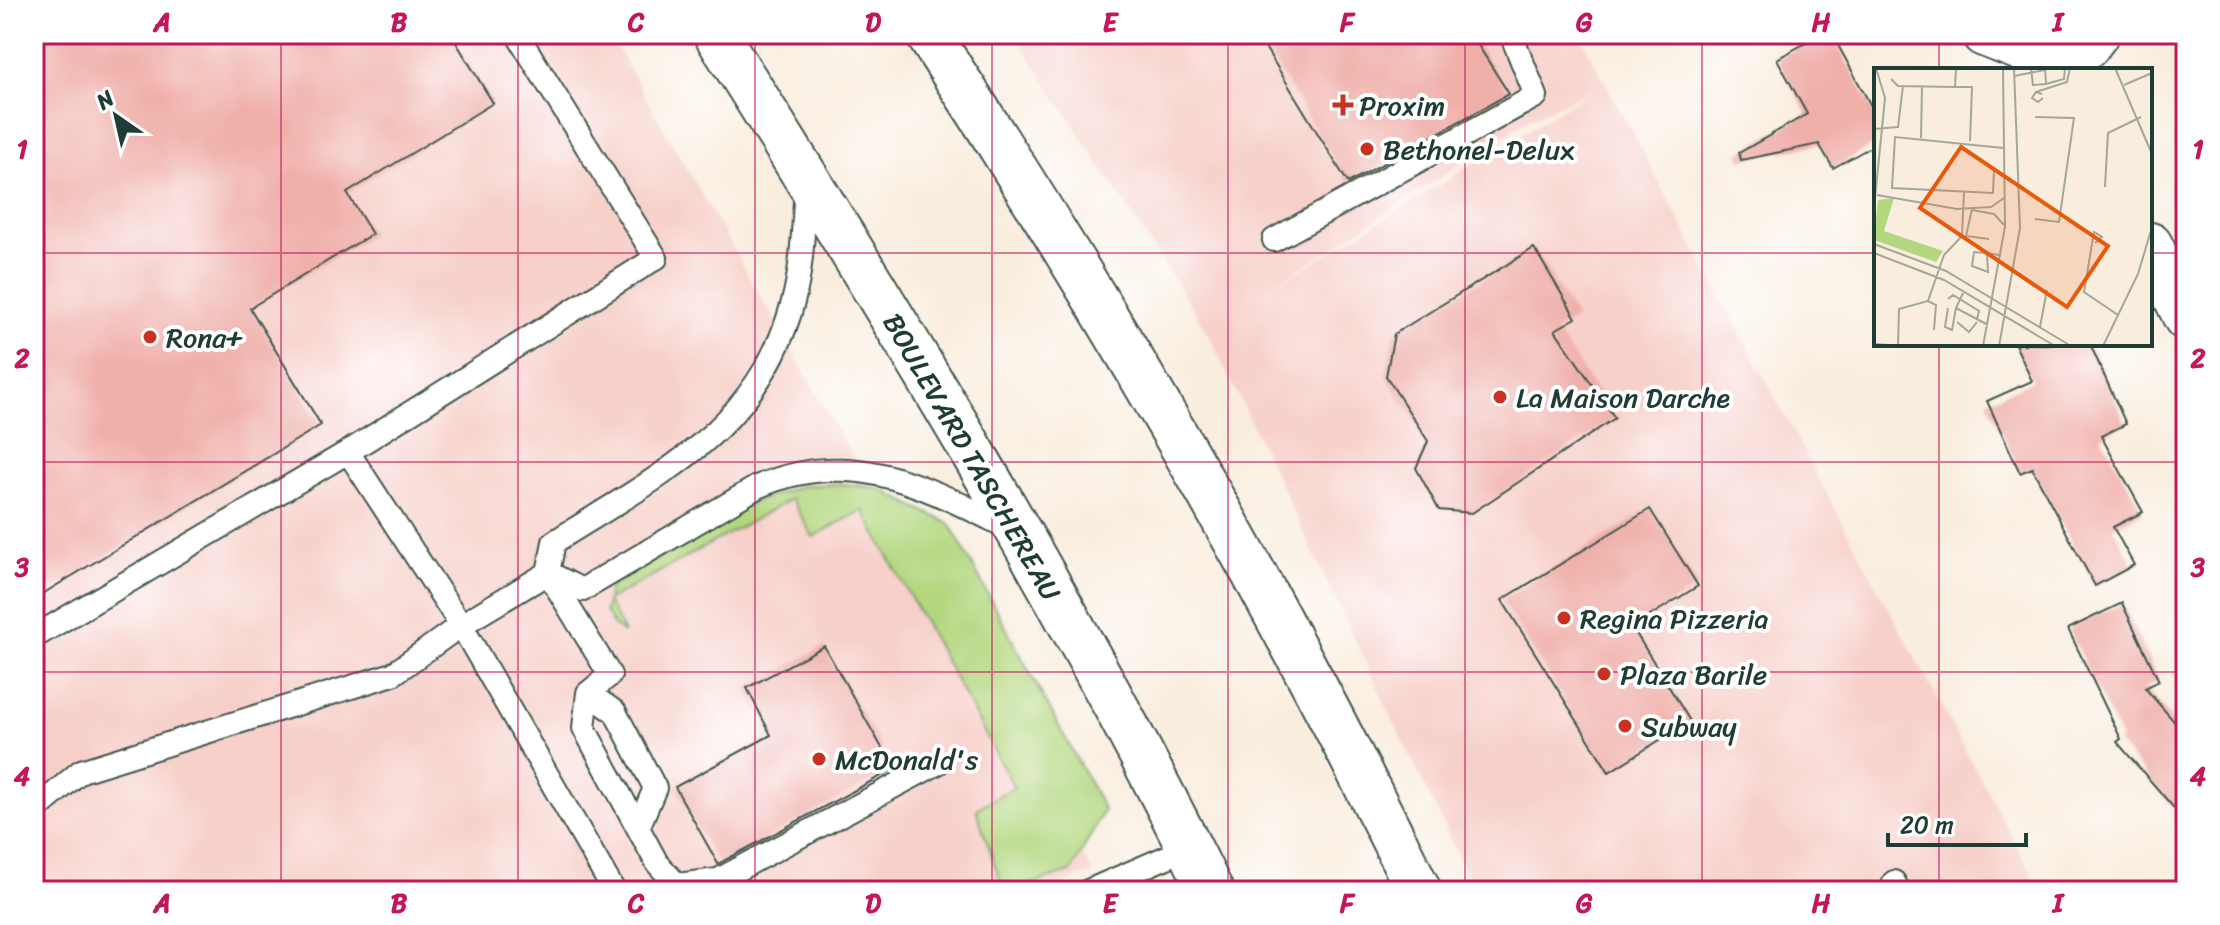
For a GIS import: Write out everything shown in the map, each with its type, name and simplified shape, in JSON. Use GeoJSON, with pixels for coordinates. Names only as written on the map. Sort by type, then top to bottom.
{"type":"FeatureCollection","features":[{"type":"Feature","properties":{"kind":"main road","name":"BOULEVARD TASCHEREAU"},"geometry":{"type":"LineString","coordinates":[[716,34],[807,178],[1018,532],[1102,679],[1211,891]]}},
{"type":"Feature","properties":{"kind":"main road"},"geometry":{"type":"LineString","coordinates":[[928,34],[1071,257],[1178,436],[1243,551],[1419,891]]}},
{"type":"Feature","properties":{"kind":"main road"},"geometry":{"type":"LineString","coordinates":[[1984,34],[2063,67],[2096,34]]}},
{"type":"Feature","properties":{"kind":"main road"},"geometry":{"type":"LineString","coordinates":[[2152,249],[2186,318]]}},
{"type":"Feature","properties":{"kind":"lane"},"geometry":{"type":"LineString","coordinates":[[34,637],[348,452],[656,258],[517,34]]}},
{"type":"Feature","properties":{"kind":"lane"},"geometry":{"type":"LineString","coordinates":[[1274,240],[1536,96],[1511,34]]}},
{"type":"Feature","properties":{"kind":"lane"},"geometry":{"type":"LineString","coordinates":[[807,178],[794,302],[772,362],[754,392],[703,443],[554,542],[548,573],[610,675],[588,693],[584,728],[657,863],[677,885],[718,880],[938,763]]}},
{"type":"Feature","properties":{"kind":"lane"},"geometry":{"type":"LineString","coordinates":[[348,452],[461,625],[614,891]]}},
{"type":"Feature","properties":{"kind":"lane"},"geometry":{"type":"LineString","coordinates":[[548,573],[582,590],[757,487],[784,475],[833,467],[861,470],[920,486],[1018,532]]}},
{"type":"Feature","properties":{"kind":"lane"},"geometry":{"type":"LineString","coordinates":[[34,811],[81,771],[393,674],[461,625],[548,573]]}},
{"type":"Feature","properties":{"kind":"lane"},"geometry":{"type":"LineString","coordinates":[[588,693],[615,712],[655,788],[638,828]]}},
{"type":"Feature","properties":{"kind":"lane"},"geometry":{"type":"LineString","coordinates":[[1088,891],[1190,847]]}},
{"type":"Feature","properties":{"kind":"shaded area"},"geometry":{"type":"Polygon","coordinates":[[[34,34],[609,34],[1093,873],[1041,891],[34,891],[34,34]]]}},
{"type":"Feature","properties":{"kind":"shaded area"},"geometry":{"type":"Polygon","coordinates":[[[1015,34],[1579,34],[2041,891],[1475,891],[1206,329],[1015,34]],[[1594,89],[1529,119],[1253,300],[1594,89]]]}},
{"type":"Feature","properties":{"kind":"green space"},"geometry":{"type":"Polygon","coordinates":[[[840,484],[878,488],[950,524],[1104,810],[1071,872],[1006,891],[976,809],[1014,787],[863,510],[813,537],[791,499],[607,601],[624,633],[614,626],[605,612],[609,588],[745,505],[801,486],[840,484]]]}},
{"type":"Feature","properties":{"kind":"building","name":"Rona+"},"geometry":{"type":"Polygon","coordinates":[[[34,34],[451,34],[493,103],[347,193],[372,234],[250,308],[321,425],[34,599],[34,34]]]}},
{"type":"Feature","properties":{"kind":"building"},"geometry":{"type":"Polygon","coordinates":[[[1257,34],[1471,34],[1509,94],[1348,183],[1257,34]]]}},
{"type":"Feature","properties":{"kind":"building"},"geometry":{"type":"Polygon","coordinates":[[[1822,34],[1832,34],[1874,111],[1874,145],[1833,168],[1819,144],[1741,160],[1739,153],[1807,114],[1777,59],[1822,34]]]}},
{"type":"Feature","properties":{"kind":"building","name":"La Maison Darche"},"geometry":{"type":"Polygon","coordinates":[[[1534,248],[1576,318],[1555,330],[1615,418],[1472,513],[1439,510],[1416,468],[1428,441],[1386,376],[1394,334],[1534,248]]]}},
{"type":"Feature","properties":{"kind":"building"},"geometry":{"type":"Polygon","coordinates":[[[2016,346],[2091,346],[2126,424],[2101,436],[2143,512],[2113,527],[2134,565],[2095,586],[2032,468],[2020,473],[1987,401],[2032,381],[2016,346]]]}},
{"type":"Feature","properties":{"kind":"building","name":"Plaza Barile"},"geometry":{"type":"Polygon","coordinates":[[[1650,509],[1698,586],[1632,627],[1690,721],[1609,772],[1502,600],[1650,509]]]}},
{"type":"Feature","properties":{"kind":"building"},"geometry":{"type":"Polygon","coordinates":[[[2122,603],[2159,681],[2145,688],[2186,735],[2186,822],[2117,742],[2121,739],[2068,629],[2122,603]]]}},
{"type":"Feature","properties":{"kind":"building","name":"McDonald's"},"geometry":{"type":"Polygon","coordinates":[[[824,646],[894,769],[718,864],[675,787],[771,735],[747,688],[824,646]]]}},
{"type":"Feature","properties":{"kind":"place","name":"Proxim"},"geometry":{"type":"Point","coordinates":[1343,105]}},
{"type":"Feature","properties":{"kind":"place","name":"Bethonel-Delux"},"geometry":{"type":"Point","coordinates":[1367,149]}},
{"type":"Feature","properties":{"kind":"place","name":"Rona+"},"geometry":{"type":"Point","coordinates":[150,337]}},
{"type":"Feature","properties":{"kind":"place","name":"La Maison Darche"},"geometry":{"type":"Point","coordinates":[1500,397]}},
{"type":"Feature","properties":{"kind":"place","name":"Regina Pizzeria"},"geometry":{"type":"Point","coordinates":[1564,618]}},
{"type":"Feature","properties":{"kind":"place","name":"Plaza Barile"},"geometry":{"type":"Point","coordinates":[1604,674]}},
{"type":"Feature","properties":{"kind":"place","name":"Subway"},"geometry":{"type":"Point","coordinates":[1625,726]}},
{"type":"Feature","properties":{"kind":"place","name":"McDonald's"},"geometry":{"type":"Point","coordinates":[819,759]}}]}
